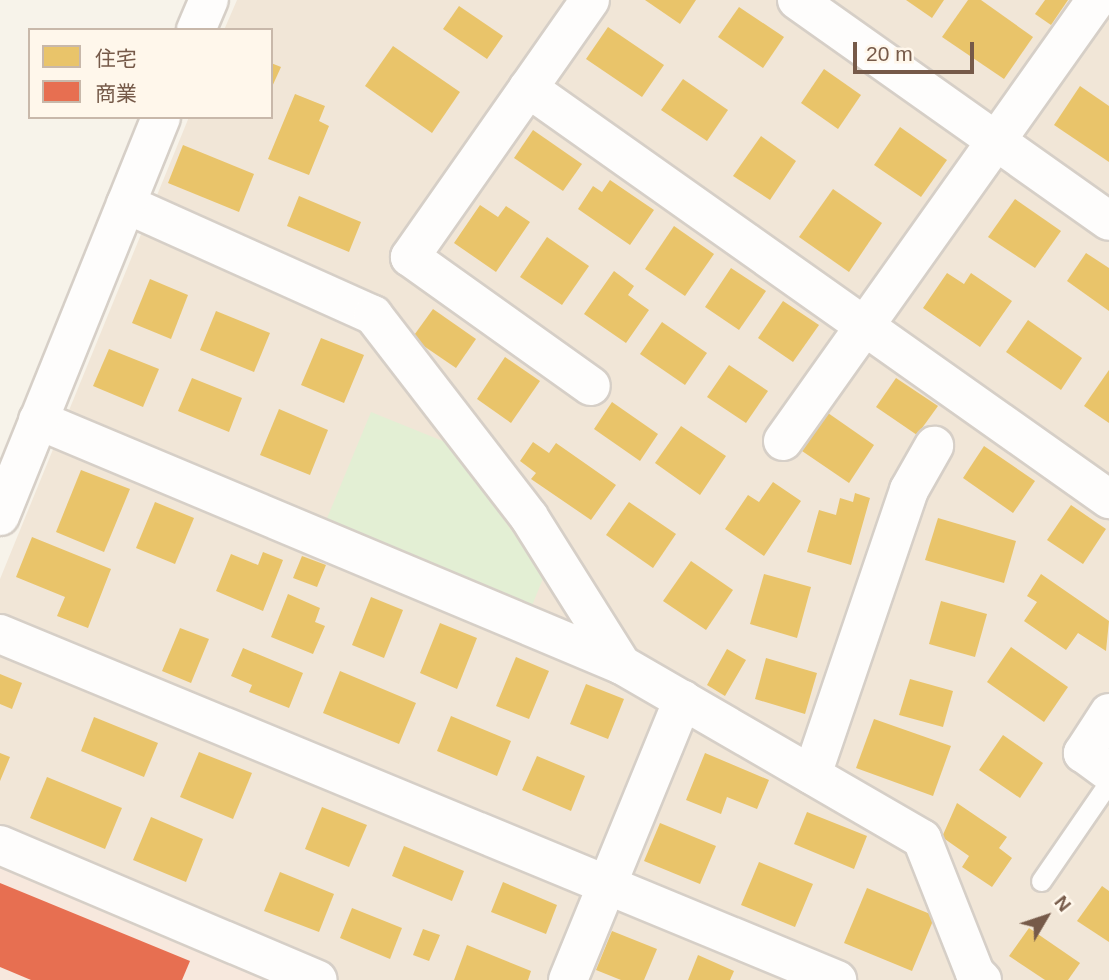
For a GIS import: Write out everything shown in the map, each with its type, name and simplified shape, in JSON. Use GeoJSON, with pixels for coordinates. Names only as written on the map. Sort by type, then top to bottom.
{"type":"FeatureCollection","features":[{"type":"Feature","properties":{"kind":"street"},"geometry":{"type":"LineString","coordinates":[[198,28],[209,0]]}},
{"type":"Feature","properties":{"kind":"street"},"geometry":{"type":"LineString","coordinates":[[590,0],[410,257],[591,386]]}},
{"type":"Feature","properties":{"kind":"street"},"geometry":{"type":"LineString","coordinates":[[797,0],[1109,221]]}},
{"type":"Feature","properties":{"kind":"street"},"geometry":{"type":"LineString","coordinates":[[783,442],[1096,0]]}},
{"type":"Feature","properties":{"kind":"street"},"geometry":{"type":"LineString","coordinates":[[528,88],[1109,499]]}},
{"type":"Feature","properties":{"kind":"street"},"geometry":{"type":"LineString","coordinates":[[0,516],[160,119]]}},
{"type":"Feature","properties":{"kind":"street"},"geometry":{"type":"LineString","coordinates":[[126,204],[373,316],[529,517],[622,665]]}},
{"type":"Feature","properties":{"kind":"street"},"geometry":{"type":"LineString","coordinates":[[38,421],[622,665],[922,839],[975,978]]}},
{"type":"Feature","properties":{"kind":"street"},"geometry":{"type":"LineString","coordinates":[[812,775],[909,490],[934,446]]}},
{"type":"Feature","properties":{"kind":"street"},"geometry":{"type":"LineString","coordinates":[[0,634],[837,980]]}},
{"type":"Feature","properties":{"kind":"street"},"geometry":{"type":"LineString","coordinates":[[568,980],[684,700]]}},
{"type":"Feature","properties":{"kind":"street"},"geometry":{"type":"LineString","coordinates":[[1109,713],[1083,753],[1109,772]]}},
{"type":"Feature","properties":{"kind":"street"},"geometry":{"type":"LineString","coordinates":[[0,845],[318,980]]}},
{"type":"Feature","properties":{"kind":"lane"},"geometry":{"type":"LineString","coordinates":[[1041,881],[1109,782]]}},
{"type":"Feature","properties":{"kind":"shaded area"},"geometry":{"type":"Polygon","coordinates":[[[237,0],[1109,0],[1109,980],[274,980],[0,863],[0,579],[188,119],[273,119],[273,28],[225,28],[237,0]]]}},
{"type":"Feature","properties":{"kind":"shaded area"},"geometry":{"type":"Polygon","coordinates":[[[0,863],[274,980],[0,980],[0,863]]]}},
{"type":"Feature","properties":{"kind":"green space"},"geometry":{"type":"Polygon","coordinates":[[[371,412],[450,444],[544,576],[529,613],[323,528],[371,412]]]}},
{"type":"Feature","properties":{"kind":"building: 住宅"},"geometry":{"type":"Polygon","coordinates":[[[645,0],[696,0],[680,24],[645,0]]]}},
{"type":"Feature","properties":{"kind":"building: 住宅"},"geometry":{"type":"Polygon","coordinates":[[[906,0],[944,0],[932,18],[906,0]]]}},
{"type":"Feature","properties":{"kind":"building: 住宅"},"geometry":{"type":"Polygon","coordinates":[[[968,0],[981,0],[1033,37],[1004,79],[942,37],[968,0]]]}},
{"type":"Feature","properties":{"kind":"building: 住宅"},"geometry":{"type":"Polygon","coordinates":[[[1045,0],[1068,0],[1051,25],[1035,14],[1045,0]]]}},
{"type":"Feature","properties":{"kind":"building: 住宅"},"geometry":{"type":"Polygon","coordinates":[[[459,6],[503,36],[487,59],[443,29],[459,6]]]}},
{"type":"Feature","properties":{"kind":"building: 住宅"},"geometry":{"type":"Polygon","coordinates":[[[739,7],[784,37],[763,68],[718,37],[739,7]]]}},
{"type":"Feature","properties":{"kind":"building: 住宅"},"geometry":{"type":"Polygon","coordinates":[[[608,27],[664,65],[642,97],[586,59],[608,27]]]}},
{"type":"Feature","properties":{"kind":"building: 住宅"},"geometry":{"type":"Polygon","coordinates":[[[393,46],[460,92],[432,133],[365,86],[393,46]]]}},
{"type":"Feature","properties":{"kind":"building: 住宅"},"geometry":{"type":"Polygon","coordinates":[[[273,64],[281,67],[273,85],[273,64]]]}},
{"type":"Feature","properties":{"kind":"building: 住宅"},"geometry":{"type":"Polygon","coordinates":[[[824,69],[861,95],[838,129],[801,103],[824,69]]]}},
{"type":"Feature","properties":{"kind":"building: 住宅"},"geometry":{"type":"Polygon","coordinates":[[[683,79],[728,110],[707,141],[661,110],[683,79]]]}},
{"type":"Feature","properties":{"kind":"building: 住宅"},"geometry":{"type":"Polygon","coordinates":[[[1080,86],[1109,106],[1109,162],[1054,125],[1080,86]]]}},
{"type":"Feature","properties":{"kind":"building: 住宅"},"geometry":{"type":"Polygon","coordinates":[[[295,94],[325,106],[319,121],[329,126],[309,175],[268,159],[295,94]]]}},
{"type":"Feature","properties":{"kind":"building: 住宅"},"geometry":{"type":"Polygon","coordinates":[[[900,127],[947,160],[921,197],[874,165],[900,127]]]}},
{"type":"Feature","properties":{"kind":"building: 住宅"},"geometry":{"type":"Polygon","coordinates":[[[533,130],[582,164],[563,191],[514,158],[533,130]]]}},
{"type":"Feature","properties":{"kind":"building: 住宅"},"geometry":{"type":"Polygon","coordinates":[[[761,136],[796,161],[770,200],[733,176],[761,136]]]}},
{"type":"Feature","properties":{"kind":"building: 住宅"},"geometry":{"type":"Polygon","coordinates":[[[183,145],[254,174],[239,212],[168,183],[183,145]]]}},
{"type":"Feature","properties":{"kind":"building: 住宅"},"geometry":{"type":"Polygon","coordinates":[[[610,180],[654,210],[630,245],[578,209],[593,186],[602,192],[610,180]]]}},
{"type":"Feature","properties":{"kind":"building: 住宅"},"geometry":{"type":"Polygon","coordinates":[[[833,189],[882,223],[849,272],[799,237],[833,189]]]}},
{"type":"Feature","properties":{"kind":"building: 住宅"},"geometry":{"type":"Polygon","coordinates":[[[299,196],[361,222],[349,252],[287,226],[299,196]]]}},
{"type":"Feature","properties":{"kind":"building: 住宅"},"geometry":{"type":"Polygon","coordinates":[[[1015,199],[1061,231],[1035,268],[988,237],[1015,199]]]}},
{"type":"Feature","properties":{"kind":"building: 住宅"},"geometry":{"type":"Polygon","coordinates":[[[480,205],[498,217],[506,206],[530,222],[496,272],[454,243],[480,205]]]}},
{"type":"Feature","properties":{"kind":"building: 住宅"},"geometry":{"type":"Polygon","coordinates":[[[674,226],[714,254],[685,296],[645,269],[674,226]]]}},
{"type":"Feature","properties":{"kind":"building: 住宅"},"geometry":{"type":"Polygon","coordinates":[[[547,237],[589,266],[562,305],[520,277],[547,237]]]}},
{"type":"Feature","properties":{"kind":"building: 住宅"},"geometry":{"type":"Polygon","coordinates":[[[1086,253],[1109,268],[1109,311],[1067,281],[1086,253]]]}},
{"type":"Feature","properties":{"kind":"building: 住宅"},"geometry":{"type":"Polygon","coordinates":[[[731,268],[766,291],[739,330],[705,307],[731,268]]]}},
{"type":"Feature","properties":{"kind":"building: 住宅"},"geometry":{"type":"Polygon","coordinates":[[[614,271],[634,286],[628,295],[649,310],[626,343],[584,314],[614,271]]]}},
{"type":"Feature","properties":{"kind":"building: 住宅"},"geometry":{"type":"Polygon","coordinates":[[[947,273],[964,284],[971,273],[1012,301],[980,347],[923,308],[947,273]]]}},
{"type":"Feature","properties":{"kind":"building: 住宅"},"geometry":{"type":"Polygon","coordinates":[[[150,279],[188,295],[171,339],[132,323],[150,279]]]}},
{"type":"Feature","properties":{"kind":"building: 住宅"},"geometry":{"type":"Polygon","coordinates":[[[783,301],[819,325],[793,362],[758,338],[783,301]]]}},
{"type":"Feature","properties":{"kind":"building: 住宅"},"geometry":{"type":"Polygon","coordinates":[[[433,309],[476,339],[456,368],[412,338],[433,309]]]}},
{"type":"Feature","properties":{"kind":"building: 住宅"},"geometry":{"type":"Polygon","coordinates":[[[216,311],[270,333],[254,372],[200,350],[216,311]]]}},
{"type":"Feature","properties":{"kind":"building: 住宅"},"geometry":{"type":"Polygon","coordinates":[[[1028,320],[1082,358],[1061,390],[1006,352],[1028,320]]]}},
{"type":"Feature","properties":{"kind":"building: 住宅"},"geometry":{"type":"Polygon","coordinates":[[[662,322],[707,353],[685,385],[640,354],[662,322]]]}},
{"type":"Feature","properties":{"kind":"building: 住宅"},"geometry":{"type":"Polygon","coordinates":[[[321,338],[364,355],[344,403],[301,385],[321,338]]]}},
{"type":"Feature","properties":{"kind":"building: 住宅"},"geometry":{"type":"Polygon","coordinates":[[[109,349],[159,369],[143,407],[93,386],[109,349]]]}},
{"type":"Feature","properties":{"kind":"building: 住宅"},"geometry":{"type":"Polygon","coordinates":[[[505,357],[540,381],[511,423],[477,399],[505,357]]]}},
{"type":"Feature","properties":{"kind":"building: 住宅"},"geometry":{"type":"Polygon","coordinates":[[[729,365],[768,391],[746,423],[707,397],[729,365]]]}},
{"type":"Feature","properties":{"kind":"building: 住宅"},"geometry":{"type":"Polygon","coordinates":[[[1109,370],[1109,423],[1084,406],[1109,370]]]}},
{"type":"Feature","properties":{"kind":"building: 住宅"},"geometry":{"type":"Polygon","coordinates":[[[192,378],[242,398],[229,432],[178,411],[192,378]]]}},
{"type":"Feature","properties":{"kind":"building: 住宅"},"geometry":{"type":"Polygon","coordinates":[[[896,378],[938,406],[917,435],[876,407],[896,378]]]}},
{"type":"Feature","properties":{"kind":"building: 住宅"},"geometry":{"type":"Polygon","coordinates":[[[612,402],[658,434],[640,461],[594,429],[612,402]]]}},
{"type":"Feature","properties":{"kind":"building: 住宅"},"geometry":{"type":"Polygon","coordinates":[[[279,409],[328,430],[310,475],[260,455],[279,409]]]}},
{"type":"Feature","properties":{"kind":"building: 住宅"},"geometry":{"type":"Polygon","coordinates":[[[828,413],[874,445],[849,483],[802,451],[828,413]]]}},
{"type":"Feature","properties":{"kind":"building: 住宅"},"geometry":{"type":"Polygon","coordinates":[[[681,426],[726,456],[700,495],[655,463],[681,426]]]}},
{"type":"Feature","properties":{"kind":"building: 住宅"},"geometry":{"type":"Polygon","coordinates":[[[533,442],[549,453],[556,443],[616,485],[591,520],[531,479],[536,473],[520,461],[533,442]]]}},
{"type":"Feature","properties":{"kind":"building: 住宅"},"geometry":{"type":"Polygon","coordinates":[[[984,446],[1035,481],[1013,513],[963,478],[984,446]]]}},
{"type":"Feature","properties":{"kind":"building: 住宅"},"geometry":{"type":"Polygon","coordinates":[[[81,470],[130,489],[104,552],[56,532],[81,470]]]}},
{"type":"Feature","properties":{"kind":"building: 住宅"},"geometry":{"type":"Polygon","coordinates":[[[773,482],[801,501],[764,556],[725,529],[748,495],[759,502],[773,482]]]}},
{"type":"Feature","properties":{"kind":"building: 住宅"},"geometry":{"type":"Polygon","coordinates":[[[855,493],[870,498],[851,565],[807,552],[819,510],[836,515],[840,498],[853,502],[855,493]]]}},
{"type":"Feature","properties":{"kind":"building: 住宅"},"geometry":{"type":"Polygon","coordinates":[[[155,502],[194,518],[175,564],[136,548],[155,502]]]}},
{"type":"Feature","properties":{"kind":"building: 住宅"},"geometry":{"type":"Polygon","coordinates":[[[629,502],[676,534],[653,568],[606,535],[629,502]]]}},
{"type":"Feature","properties":{"kind":"building: 住宅"},"geometry":{"type":"Polygon","coordinates":[[[1071,505],[1106,529],[1083,564],[1047,540],[1071,505]]]}},
{"type":"Feature","properties":{"kind":"building: 住宅"},"geometry":{"type":"Polygon","coordinates":[[[938,518],[1016,541],[1004,583],[925,560],[938,518]]]}},
{"type":"Feature","properties":{"kind":"building: 住宅"},"geometry":{"type":"Polygon","coordinates":[[[32,537],[111,569],[88,628],[57,616],[65,597],[16,577],[32,537]]]}},
{"type":"Feature","properties":{"kind":"building: 住宅"},"geometry":{"type":"Polygon","coordinates":[[[263,552],[283,560],[263,611],[216,591],[231,554],[258,565],[263,552]]]}},
{"type":"Feature","properties":{"kind":"building: 住宅"},"geometry":{"type":"Polygon","coordinates":[[[302,556],[326,565],[317,587],[293,578],[302,556]]]}},
{"type":"Feature","properties":{"kind":"building: 住宅"},"geometry":{"type":"Polygon","coordinates":[[[691,561],[733,590],[706,630],[663,601],[691,561]]]}},
{"type":"Feature","properties":{"kind":"building: 住宅"},"geometry":{"type":"Polygon","coordinates":[[[764,574],[811,587],[797,638],[750,624],[764,574]]]}},
{"type":"Feature","properties":{"kind":"building: 住宅"},"geometry":{"type":"Polygon","coordinates":[[[1041,574],[1109,621],[1106,651],[1078,633],[1066,650],[1024,621],[1037,602],[1027,596],[1041,574]]]}},
{"type":"Feature","properties":{"kind":"building: 住宅"},"geometry":{"type":"Polygon","coordinates":[[[288,594],[320,608],[315,622],[325,626],[313,654],[271,637],[288,594]]]}},
{"type":"Feature","properties":{"kind":"building: 住宅"},"geometry":{"type":"Polygon","coordinates":[[[371,597],[403,610],[384,658],[352,645],[371,597]]]}},
{"type":"Feature","properties":{"kind":"building: 住宅"},"geometry":{"type":"Polygon","coordinates":[[[941,601],[987,614],[975,657],[929,644],[941,601]]]}},
{"type":"Feature","properties":{"kind":"building: 住宅"},"geometry":{"type":"Polygon","coordinates":[[[440,623],[477,638],[457,689],[420,673],[440,623]]]}},
{"type":"Feature","properties":{"kind":"building: 住宅"},"geometry":{"type":"Polygon","coordinates":[[[180,628],[209,639],[191,683],[162,671],[180,628]]]}},
{"type":"Feature","properties":{"kind":"building: 住宅"},"geometry":{"type":"Polygon","coordinates":[[[1011,647],[1068,687],[1044,722],[987,682],[1011,647]]]}},
{"type":"Feature","properties":{"kind":"building: 住宅"},"geometry":{"type":"Polygon","coordinates":[[[243,648],[303,673],[289,708],[249,692],[252,685],[231,676],[243,648]]]}},
{"type":"Feature","properties":{"kind":"building: 住宅"},"geometry":{"type":"Polygon","coordinates":[[[727,649],[746,660],[725,696],[707,685],[727,649]]]}},
{"type":"Feature","properties":{"kind":"building: 住宅"},"geometry":{"type":"Polygon","coordinates":[[[516,657],[549,671],[529,719],[496,706],[516,657]]]}},
{"type":"Feature","properties":{"kind":"building: 住宅"},"geometry":{"type":"Polygon","coordinates":[[[766,658],[817,673],[805,714],[755,699],[766,658]]]}},
{"type":"Feature","properties":{"kind":"building: 住宅"},"geometry":{"type":"Polygon","coordinates":[[[340,671],[416,703],[399,744],[323,713],[340,671]]]}},
{"type":"Feature","properties":{"kind":"building: 住宅"},"geometry":{"type":"Polygon","coordinates":[[[0,674],[22,683],[12,709],[0,704],[0,674]]]}},
{"type":"Feature","properties":{"kind":"building: 住宅"},"geometry":{"type":"Polygon","coordinates":[[[910,679],[953,691],[943,727],[899,715],[910,679]]]}},
{"type":"Feature","properties":{"kind":"building: 住宅"},"geometry":{"type":"Polygon","coordinates":[[[586,684],[624,699],[608,739],[570,724],[586,684]]]}},
{"type":"Feature","properties":{"kind":"building: 住宅"},"geometry":{"type":"Polygon","coordinates":[[[451,716],[511,741],[497,776],[437,751],[451,716]]]}},
{"type":"Feature","properties":{"kind":"building: 住宅"},"geometry":{"type":"Polygon","coordinates":[[[94,717],[158,743],[144,777],[81,751],[94,717]]]}},
{"type":"Feature","properties":{"kind":"building: 住宅"},"geometry":{"type":"Polygon","coordinates":[[[874,719],[951,746],[933,796],[856,768],[874,719]]]}},
{"type":"Feature","properties":{"kind":"building: 住宅"},"geometry":{"type":"Polygon","coordinates":[[[1003,735],[1043,763],[1020,798],[979,770],[1003,735]]]}},
{"type":"Feature","properties":{"kind":"building: 住宅"},"geometry":{"type":"Polygon","coordinates":[[[199,752],[252,773],[233,819],[180,797],[199,752]]]}},
{"type":"Feature","properties":{"kind":"building: 住宅"},"geometry":{"type":"Polygon","coordinates":[[[0,753],[10,757],[0,781],[0,753]]]}},
{"type":"Feature","properties":{"kind":"building: 住宅"},"geometry":{"type":"Polygon","coordinates":[[[705,753],[769,780],[757,809],[727,797],[721,814],[686,800],[705,753]]]}},
{"type":"Feature","properties":{"kind":"building: 住宅"},"geometry":{"type":"Polygon","coordinates":[[[537,756],[585,776],[571,811],[522,790],[537,756]]]}},
{"type":"Feature","properties":{"kind":"building: 住宅"},"geometry":{"type":"Polygon","coordinates":[[[47,777],[122,808],[105,849],[30,818],[47,777]]]}},
{"type":"Feature","properties":{"kind":"building: 住宅"},"geometry":{"type":"Polygon","coordinates":[[[957,803],[1007,837],[999,848],[1012,858],[992,887],[962,867],[969,856],[942,837],[957,803]]]}},
{"type":"Feature","properties":{"kind":"building: 住宅"},"geometry":{"type":"Polygon","coordinates":[[[322,807],[367,825],[349,867],[305,849],[322,807]]]}},
{"type":"Feature","properties":{"kind":"building: 住宅"},"geometry":{"type":"Polygon","coordinates":[[[807,812],[867,836],[854,869],[794,844],[807,812]]]}},
{"type":"Feature","properties":{"kind":"building: 住宅"},"geometry":{"type":"Polygon","coordinates":[[[151,817],[203,839],[186,882],[133,860],[151,817]]]}},
{"type":"Feature","properties":{"kind":"building: 住宅"},"geometry":{"type":"Polygon","coordinates":[[[660,823],[716,846],[700,884],[644,861],[660,823]]]}},
{"type":"Feature","properties":{"kind":"building: 住宅"},"geometry":{"type":"Polygon","coordinates":[[[404,846],[464,871],[452,901],[392,876],[404,846]]]}},
{"type":"Feature","properties":{"kind":"building: 住宅"},"geometry":{"type":"Polygon","coordinates":[[[759,862],[813,884],[795,927],[741,905],[759,862]]]}},
{"type":"Feature","properties":{"kind":"building: 住宅"},"geometry":{"type":"Polygon","coordinates":[[[280,872],[334,894],[319,932],[264,911],[280,872]]]}},
{"type":"Feature","properties":{"kind":"building: 住宅"},"geometry":{"type":"Polygon","coordinates":[[[503,882],[557,905],[546,934],[491,912],[503,882]]]}},
{"type":"Feature","properties":{"kind":"building: 住宅"},"geometry":{"type":"Polygon","coordinates":[[[1102,886],[1109,891],[1109,942],[1077,921],[1102,886]]]}},
{"type":"Feature","properties":{"kind":"building: 住宅"},"geometry":{"type":"Polygon","coordinates":[[[867,888],[935,916],[912,971],[844,943],[867,888]]]}},
{"type":"Feature","properties":{"kind":"building: 住宅"},"geometry":{"type":"Polygon","coordinates":[[[352,908],[402,928],[390,959],[340,938],[352,908]]]}},
{"type":"Feature","properties":{"kind":"building: 住宅"},"geometry":{"type":"Polygon","coordinates":[[[1029,928],[1080,963],[1068,980],[1045,980],[1009,956],[1029,928]]]}},
{"type":"Feature","properties":{"kind":"building: 住宅"},"geometry":{"type":"Polygon","coordinates":[[[423,929],[440,935],[429,961],[413,955],[423,929]]]}},
{"type":"Feature","properties":{"kind":"building: 住宅"},"geometry":{"type":"Polygon","coordinates":[[[612,931],[657,949],[644,980],[621,980],[596,970],[612,931]]]}},
{"type":"Feature","properties":{"kind":"building: 住宅"},"geometry":{"type":"Polygon","coordinates":[[[467,945],[531,971],[528,980],[454,980],[467,945]]]}},
{"type":"Feature","properties":{"kind":"building: 住宅"},"geometry":{"type":"Polygon","coordinates":[[[698,955],[734,971],[730,980],[688,980],[698,955]]]}},
{"type":"Feature","properties":{"kind":"building: 商業"},"geometry":{"type":"Polygon","coordinates":[[[0,883],[190,961],[182,980],[31,980],[0,967],[0,883]]]}}]}
